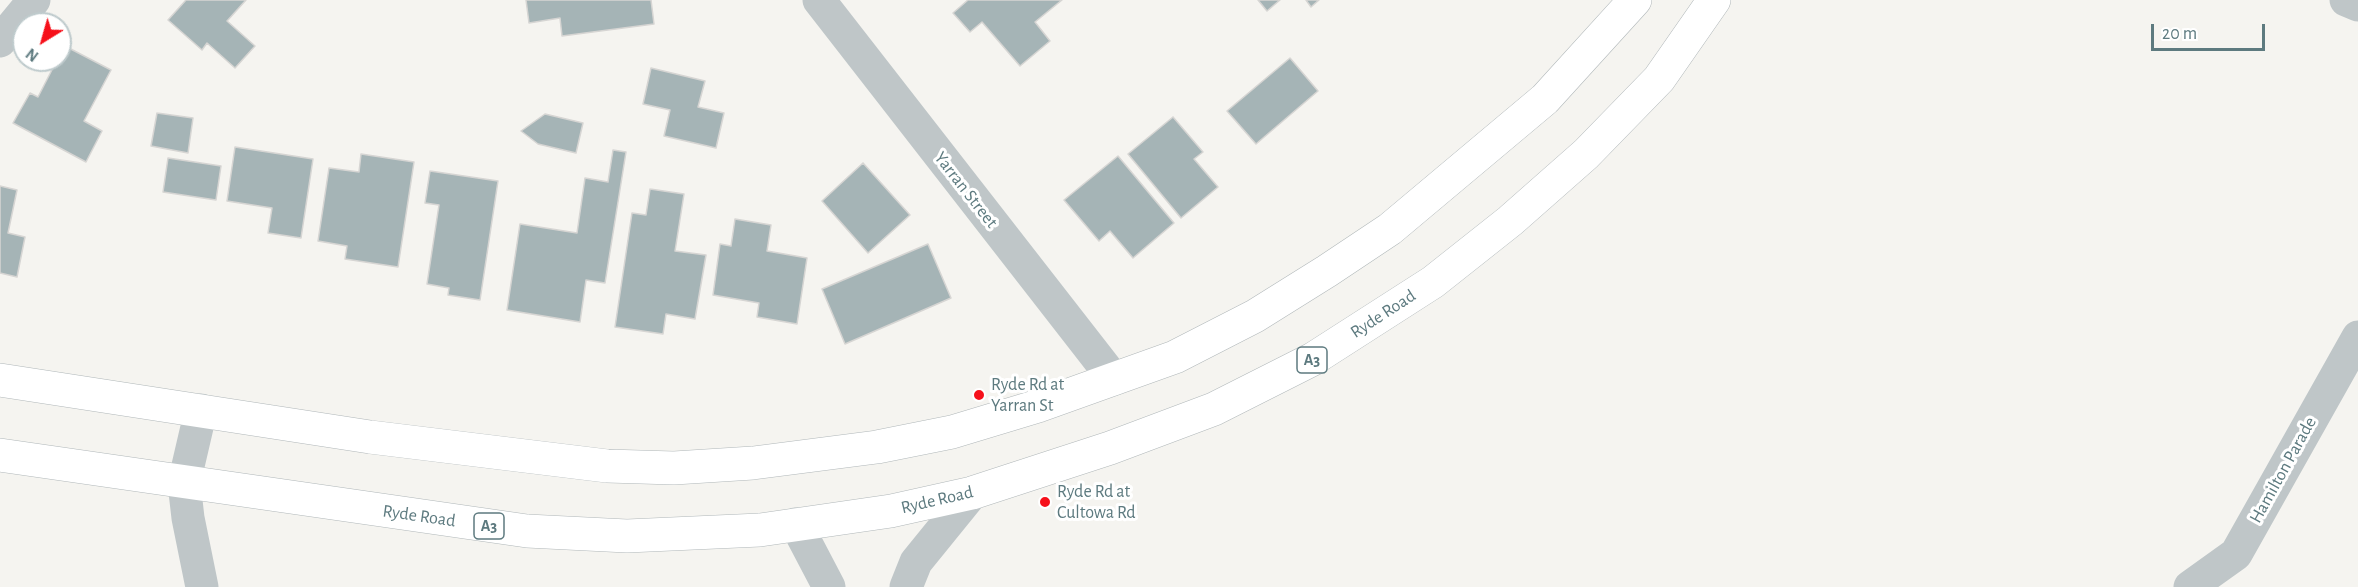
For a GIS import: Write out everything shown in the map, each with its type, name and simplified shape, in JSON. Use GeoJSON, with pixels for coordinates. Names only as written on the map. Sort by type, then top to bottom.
{"type":"FeatureCollection","features":[{"type":"Feature","properties":{"kind":"highway"},"geometry":{"type":"LineString","coordinates":[[0,380],[370,437],[607,466],[674,468],[753,463],[877,447],[952,432],[1175,357],[1255,316],[1390,229],[1545,99],[1635,0]]}},
{"type":"Feature","properties":{"kind":"highway","name":"Ryde Road"},"geometry":{"type":"LineString","coordinates":[[0,455],[527,531],[627,536],[760,530],[891,511],[972,493],[1110,448],[1214,409],[1313,360],[1433,282],[1510,221],[1586,154],[1659,79],[1714,0]]}},
{"type":"Feature","properties":{"kind":"street"},"geometry":{"type":"LineString","coordinates":[[0,41],[34,0]]}},
{"type":"Feature","properties":{"kind":"street","name":"Yarran Street"},"geometry":{"type":"LineString","coordinates":[[819,0],[1114,379]]}},
{"type":"Feature","properties":{"kind":"street"},"geometry":{"type":"LineString","coordinates":[[2346,0],[2358,5]]}},
{"type":"Feature","properties":{"kind":"street","name":"Hamilton Parade"},"geometry":{"type":"LineString","coordinates":[[2190,587],[2236,554],[2358,337]]}},
{"type":"Feature","properties":{"kind":"street"},"geometry":{"type":"LineString","coordinates":[[201,410],[184,483],[188,518],[202,587]]}},
{"type":"Feature","properties":{"kind":"street"},"geometry":{"type":"LineString","coordinates":[[906,587],[916,562],[972,493]]}},
{"type":"Feature","properties":{"kind":"street"},"geometry":{"type":"LineString","coordinates":[[796,524],[830,587]]}},
{"type":"Feature","properties":{"kind":"building"},"geometry":{"type":"Polygon","coordinates":[[[186,0],[246,0],[227,21],[255,46],[235,68],[207,43],[202,50],[168,20],[186,0]]]}},
{"type":"Feature","properties":{"kind":"building"},"geometry":{"type":"Polygon","coordinates":[[[526,0],[651,0],[654,24],[562,36],[560,18],[529,23],[526,0]]]}},
{"type":"Feature","properties":{"kind":"building"},"geometry":{"type":"Polygon","coordinates":[[[968,0],[1062,0],[1035,22],[1050,41],[1020,66],[982,22],[970,32],[953,13],[968,0]]]}},
{"type":"Feature","properties":{"kind":"building"},"geometry":{"type":"Polygon","coordinates":[[[1258,0],[1280,0],[1267,11],[1258,0]]]}},
{"type":"Feature","properties":{"kind":"building"},"geometry":{"type":"Polygon","coordinates":[[[1306,0],[1319,0],[1311,7],[1306,0]]]}},
{"type":"Feature","properties":{"kind":"building"},"geometry":{"type":"Polygon","coordinates":[[[72,50],[111,70],[84,121],[102,131],[86,162],[13,123],[30,93],[38,97],[51,72],[72,72],[72,50]]]}},
{"type":"Feature","properties":{"kind":"building"},"geometry":{"type":"Polygon","coordinates":[[[1290,58],[1318,91],[1256,144],[1227,111],[1290,58]]]}},
{"type":"Feature","properties":{"kind":"building"},"geometry":{"type":"Polygon","coordinates":[[[651,68],[705,81],[698,107],[724,113],[716,148],[664,136],[670,110],[643,104],[651,68]]]}},
{"type":"Feature","properties":{"kind":"building"},"geometry":{"type":"Polygon","coordinates":[[[157,113],[193,118],[188,153],[151,146],[157,113]]]}},
{"type":"Feature","properties":{"kind":"building"},"geometry":{"type":"Polygon","coordinates":[[[545,114],[583,123],[576,153],[538,144],[521,131],[545,114]]]}},
{"type":"Feature","properties":{"kind":"building"},"geometry":{"type":"Polygon","coordinates":[[[1173,117],[1203,152],[1194,159],[1218,187],[1181,218],[1128,154],[1173,117]]]}},
{"type":"Feature","properties":{"kind":"building"},"geometry":{"type":"Polygon","coordinates":[[[235,147],[313,159],[301,238],[268,233],[272,208],[227,201],[235,147]]]}},
{"type":"Feature","properties":{"kind":"building"},"geometry":{"type":"Polygon","coordinates":[[[613,150],[626,152],[605,283],[586,280],[580,322],[507,310],[520,224],[577,233],[585,178],[608,182],[613,150]]]}},
{"type":"Feature","properties":{"kind":"building"},"geometry":{"type":"Polygon","coordinates":[[[361,154],[414,162],[398,267],[345,259],[347,246],[318,241],[329,168],[359,172],[361,154]]]}},
{"type":"Feature","properties":{"kind":"building"},"geometry":{"type":"Polygon","coordinates":[[[1118,156],[1174,223],[1133,258],[1110,231],[1099,241],[1064,200],[1118,156]]]}},
{"type":"Feature","properties":{"kind":"building"},"geometry":{"type":"Polygon","coordinates":[[[168,158],[221,166],[216,200],[163,192],[168,158]]]}},
{"type":"Feature","properties":{"kind":"building"},"geometry":{"type":"Polygon","coordinates":[[[863,163],[910,215],[868,253],[822,201],[863,163]]]}},
{"type":"Feature","properties":{"kind":"building"},"geometry":{"type":"Polygon","coordinates":[[[430,171],[498,181],[480,300],[448,295],[449,288],[427,284],[439,205],[425,203],[430,171]]]}},
{"type":"Feature","properties":{"kind":"building"},"geometry":{"type":"Polygon","coordinates":[[[0,186],[17,190],[8,233],[25,237],[17,277],[0,273],[0,186]]]}},
{"type":"Feature","properties":{"kind":"building"},"geometry":{"type":"Polygon","coordinates":[[[650,189],[684,194],[675,251],[706,255],[695,319],[666,314],[663,334],[615,327],[632,213],[646,215],[650,189]]]}},
{"type":"Feature","properties":{"kind":"building"},"geometry":{"type":"Polygon","coordinates":[[[735,219],[771,225],[767,251],[807,258],[797,324],[757,317],[759,303],[713,295],[720,244],[731,246],[735,219]]]}},
{"type":"Feature","properties":{"kind":"building"},"geometry":{"type":"Polygon","coordinates":[[[928,244],[951,298],[845,344],[822,289],[928,244]]]}},
{"type":"Feature","properties":{"kind":"place","name":"Ryde Rd at Yarran St"},"geometry":{"type":"Point","coordinates":[979,395]}},
{"type":"Feature","properties":{"kind":"place","name":"Ryde Rd at Cultowa Rd"},"geometry":{"type":"Point","coordinates":[1045,502]}}]}
